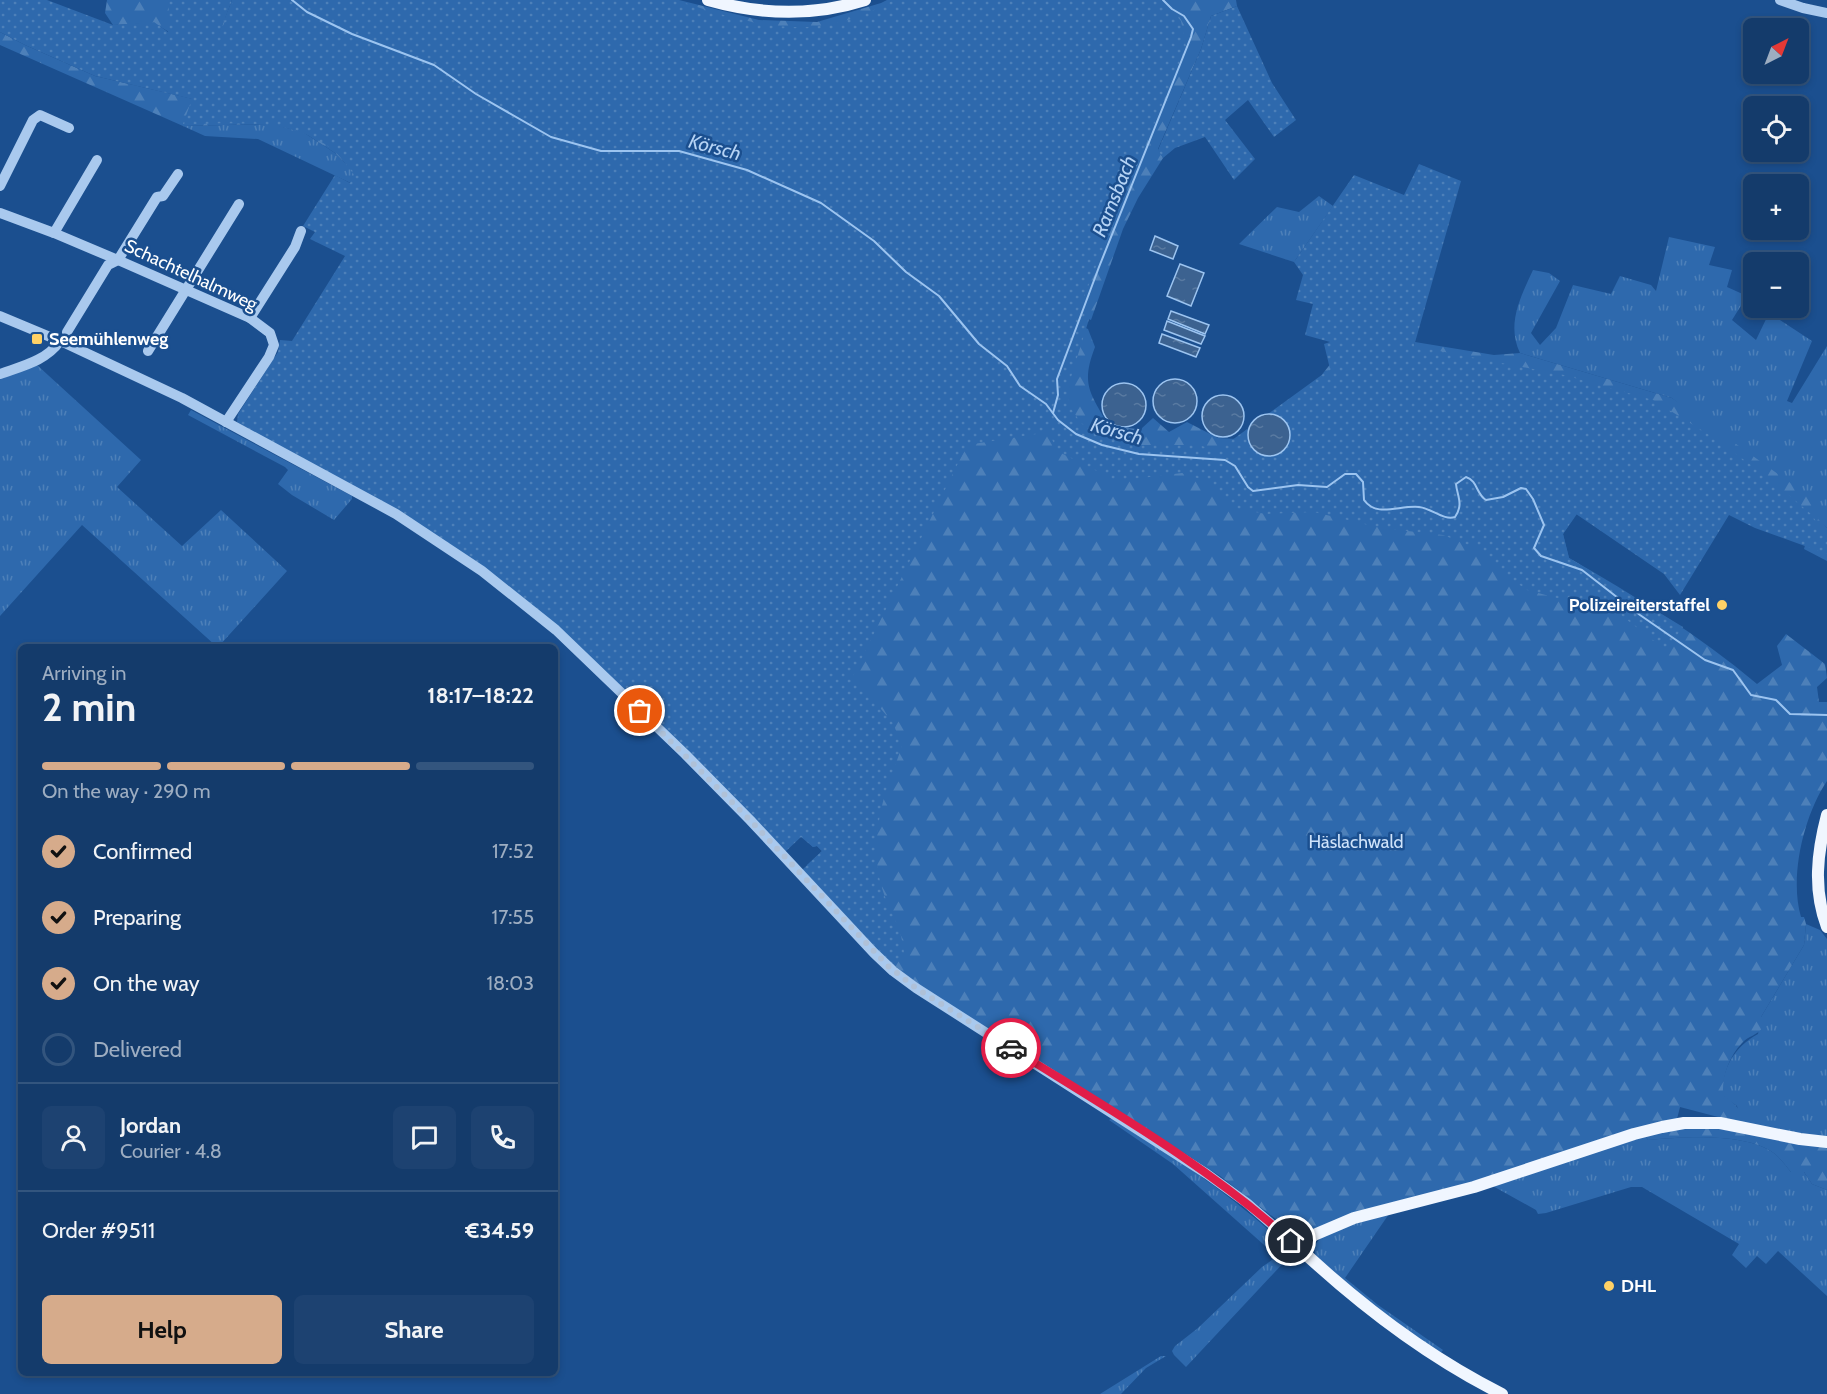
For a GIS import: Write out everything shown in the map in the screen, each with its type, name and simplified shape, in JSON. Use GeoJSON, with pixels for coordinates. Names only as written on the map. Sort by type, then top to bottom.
{"type":"FeatureCollection","features":[{"type":"Feature","properties":{"kind":"main road"},"geometry":{"type":"LineString","coordinates":[[708,0],[746,10],[791,13],[819,11],[865,0]]}},
{"type":"Feature","properties":{"kind":"main road"},"geometry":{"type":"LineString","coordinates":[[1827,815],[1819,851],[1817,879],[1819,899],[1827,927]]}},
{"type":"Feature","properties":{"kind":"main road"},"geometry":{"type":"LineString","coordinates":[[1502,1394],[1451,1367],[1403,1335],[1353,1298],[1299,1248],[1314,1235],[1354,1218],[1483,1184],[1626,1136],[1662,1127],[1690,1123],[1720,1123],[1827,1142]]}},
{"type":"Feature","properties":{"kind":"street"},"geometry":{"type":"LineString","coordinates":[[1780,0],[1827,13]]}},
{"type":"Feature","properties":{"kind":"street"},"geometry":{"type":"LineString","coordinates":[[0,186],[33,120],[39,115],[69,128]]}},
{"type":"Feature","properties":{"kind":"street"},"geometry":{"type":"LineString","coordinates":[[54,233],[97,160]]}},
{"type":"Feature","properties":{"kind":"street"},"geometry":{"type":"LineString","coordinates":[[0,374],[45,356],[64,336],[108,265],[118,260],[157,197],[163,196],[178,174]]}},
{"type":"Feature","properties":{"kind":"street"},"geometry":{"type":"LineString","coordinates":[[148,351],[239,204]]}},
{"type":"Feature","properties":{"kind":"street","name":"Schachtelhalmweg"},"geometry":{"type":"LineString","coordinates":[[0,213],[54,233],[250,318],[270,333],[274,345],[269,357],[226,422]]}},
{"type":"Feature","properties":{"kind":"street"},"geometry":{"type":"LineString","coordinates":[[250,318],[295,247],[301,231]]}},
{"type":"Feature","properties":{"kind":"street"},"geometry":{"type":"LineString","coordinates":[[0,316],[64,336],[396,514],[449,547],[510,592],[566,640],[685,754],[888,966],[916,988],[1199,1168],[1246,1203],[1299,1248]]}},
{"type":"Feature","properties":{"kind":"green space"},"geometry":{"type":"Polygon","coordinates":[[[0,0],[47,0],[113,25],[154,22],[168,32],[169,0],[232,0],[217,40],[234,0],[676,0],[747,21],[784,27],[802,27],[830,25],[849,20],[894,0],[1163,0],[1181,21],[1186,46],[1078,311],[1090,316],[1067,390],[1070,407],[1081,423],[1107,438],[1142,445],[1199,445],[1217,451],[1330,369],[1324,344],[1330,342],[1305,335],[1313,304],[1296,300],[1303,275],[1294,262],[1354,175],[1404,195],[1419,164],[1461,181],[1414,346],[1564,375],[1653,400],[1711,436],[1769,478],[1811,514],[1827,537],[1827,554],[1755,528],[1729,515],[1680,595],[1664,574],[1576,514],[1563,534],[1569,558],[1683,627],[1666,650],[1613,609],[1568,601],[1527,590],[1502,573],[1481,550],[1443,535],[1381,528],[1314,512],[1266,514],[1234,508],[1212,483],[1182,473],[1117,481],[1057,451],[1049,432],[967,445],[853,676],[893,723],[902,745],[884,800],[877,838],[879,876],[903,944],[904,953],[896,963],[891,963],[802,870],[822,851],[817,846],[813,847],[801,837],[785,852],[517,593],[237,422],[238,414],[278,352],[280,340],[292,341],[345,256],[310,239],[315,232],[303,226],[335,175],[350,183],[355,176],[340,157],[318,140],[281,127],[242,123],[183,124],[192,99],[95,76],[0,32],[0,0]]]}},
{"type":"Feature","properties":{"kind":"green space"},"geometry":{"type":"Polygon","coordinates":[[[107,0],[169,0],[169,32],[154,23],[113,25],[105,13],[107,0]]]}},
{"type":"Feature","properties":{"kind":"green space","name":"Häslachwald"},"geometry":{"type":"Polygon","coordinates":[[[232,0],[334,0],[1088,329],[1095,347],[1088,371],[1088,380],[1093,397],[1109,427],[1141,429],[1153,418],[1169,432],[1187,422],[1218,438],[1237,439],[1577,514],[1563,534],[1569,558],[1666,617],[1757,684],[1782,665],[1777,646],[1786,634],[1825,664],[1827,678],[1817,687],[1819,702],[1827,702],[1827,781],[1806,828],[1798,865],[1798,901],[1801,917],[1804,917],[1806,924],[1804,945],[1761,1017],[1764,1026],[1737,1048],[1725,1074],[1723,1095],[1739,1110],[1741,1123],[1680,1107],[1677,1119],[1523,1168],[1340,1219],[1305,1232],[1292,1228],[1283,1219],[1277,1220],[1220,1176],[921,986],[883,957],[807,865],[822,851],[801,837],[356,174],[335,153],[303,132],[271,124],[183,126],[0,45],[0,32],[95,76],[193,99],[232,0]]]}},
{"type":"Feature","properties":{"kind":"green space"},"geometry":{"type":"Polygon","coordinates":[[[640,0],[679,0],[759,20],[817,22],[887,0],[903,0],[866,21],[766,36],[640,0]]]}},
{"type":"Feature","properties":{"kind":"green space"},"geometry":{"type":"Polygon","coordinates":[[[1136,0],[1236,0],[1237,6],[1211,16],[1201,49],[1158,149],[1163,158],[1138,198],[1123,229],[1091,320],[1074,313],[1136,0]]]}},
{"type":"Feature","properties":{"kind":"green space"},"geometry":{"type":"Polygon","coordinates":[[[1237,6],[1272,83],[1296,120],[1274,137],[1248,100],[1225,120],[1255,159],[1234,180],[1205,137],[1175,148],[1163,158],[1158,150],[1201,49],[1211,16],[1237,6]]]}},
{"type":"Feature","properties":{"kind":"green space"},"geometry":{"type":"Polygon","coordinates":[[[271,124],[303,132],[335,153],[356,174],[357,186],[258,139],[205,136],[183,126],[271,124]]]}},
{"type":"Feature","properties":{"kind":"green space"},"geometry":{"type":"Polygon","coordinates":[[[1319,196],[1333,206],[1294,262],[1239,244],[1277,207],[1299,212],[1319,196]]]}},
{"type":"Feature","properties":{"kind":"green space"},"geometry":{"type":"Polygon","coordinates":[[[1669,237],[1715,247],[1709,265],[1732,270],[1727,287],[1743,294],[1743,302],[1732,320],[1756,340],[1767,318],[1777,318],[1812,341],[1787,401],[1792,403],[1827,346],[1827,528],[1672,398],[1520,353],[1514,331],[1515,321],[1520,300],[1533,270],[1549,273],[1560,281],[1531,333],[1540,345],[1556,328],[1573,285],[1611,294],[1620,276],[1651,285],[1656,291],[1669,237]]]}},
{"type":"Feature","properties":{"kind":"green space"},"geometry":{"type":"Polygon","coordinates":[[[1415,342],[1494,355],[1520,353],[1672,398],[1821,505],[1818,519],[1827,528],[1827,561],[1804,549],[1807,538],[1320,377],[1332,362],[1412,353],[1415,342]]]}},
{"type":"Feature","properties":{"kind":"green space"},"geometry":{"type":"Polygon","coordinates":[[[37,365],[141,460],[117,487],[182,546],[221,510],[287,571],[221,644],[214,644],[82,525],[0,616],[0,378],[37,365]]]}},
{"type":"Feature","properties":{"kind":"green space"},"geometry":{"type":"Polygon","coordinates":[[[191,410],[352,496],[352,499],[334,520],[278,484],[288,470],[285,467],[188,415],[191,410]]]}},
{"type":"Feature","properties":{"kind":"green space"},"geometry":{"type":"Polygon","coordinates":[[[1806,924],[1820,930],[1827,939],[1827,1138],[1741,1123],[1737,1106],[1722,1095],[1727,1067],[1742,1045],[1758,1034],[1761,1017],[1804,945],[1806,924]]]}},
{"type":"Feature","properties":{"kind":"green space"},"geometry":{"type":"Polygon","coordinates":[[[1112,1118],[1178,1160],[1241,1206],[1280,1240],[1278,1248],[1273,1253],[1173,1164],[1109,1120],[1112,1118]]]}},
{"type":"Feature","properties":{"kind":"green space"},"geometry":{"type":"Polygon","coordinates":[[[1700,1126],[1827,1146],[1827,1190],[1812,1184],[1804,1172],[1791,1172],[1775,1154],[1748,1142],[1714,1138],[1648,1140],[1645,1135],[1700,1126]]]}},
{"type":"Feature","properties":{"kind":"green space"},"geometry":{"type":"Polygon","coordinates":[[[1645,1135],[1648,1140],[1714,1138],[1748,1142],[1775,1154],[1791,1172],[1804,1172],[1812,1184],[1827,1190],[1827,1296],[1778,1251],[1766,1264],[1757,1256],[1746,1268],[1732,1255],[1739,1244],[1642,1187],[1631,1187],[1538,1214],[1536,1210],[1491,1185],[1645,1135]]]}},
{"type":"Feature","properties":{"kind":"green space"},"geometry":{"type":"Polygon","coordinates":[[[1391,1211],[1345,1278],[1378,1305],[1443,1350],[1439,1355],[1327,1269],[1316,1258],[1314,1246],[1323,1235],[1391,1211]]]}},
{"type":"Feature","properties":{"kind":"green space"},"geometry":{"type":"Polygon","coordinates":[[[1279,1255],[1288,1258],[1186,1367],[1174,1355],[1172,1351],[1175,1346],[1198,1328],[1262,1267],[1279,1255]]]}},
{"type":"Feature","properties":{"kind":"green space"},"geometry":{"type":"Polygon","coordinates":[[[1161,1356],[1166,1356],[1146,1368],[1121,1394],[1100,1394],[1161,1356]]]}},
{"type":"Feature","properties":{"kind":"water"},"geometry":{"type":"Polygon","coordinates":[[[1155,236],[1178,246],[1173,259],[1150,250],[1155,236]]]}},
{"type":"Feature","properties":{"kind":"water"},"geometry":{"type":"Polygon","coordinates":[[[1180,264],[1204,273],[1191,306],[1167,296],[1180,264]]]}},
{"type":"Feature","properties":{"kind":"water"},"geometry":{"type":"Polygon","coordinates":[[[1171,311],[1209,325],[1205,334],[1168,319],[1171,311]]]}},
{"type":"Feature","properties":{"kind":"water"},"geometry":{"type":"Polygon","coordinates":[[[1167,321],[1205,336],[1201,344],[1164,330],[1167,321]]]}},
{"type":"Feature","properties":{"kind":"water"},"geometry":{"type":"Polygon","coordinates":[[[1162,334],[1200,348],[1196,357],[1159,343],[1162,334]]]}},
{"type":"Feature","properties":{"kind":"water"},"geometry":{"type":"Polygon","coordinates":[[[1175,379],[1191,385],[1197,401],[1191,417],[1175,423],[1159,417],[1153,401],[1159,385],[1175,379]]]}},
{"type":"Feature","properties":{"kind":"water"},"geometry":{"type":"Polygon","coordinates":[[[1124,383],[1140,389],[1146,405],[1140,421],[1124,427],[1108,421],[1102,405],[1108,389],[1124,383]]]}},
{"type":"Feature","properties":{"kind":"water"},"geometry":{"type":"Polygon","coordinates":[[[1223,395],[1231,396],[1238,401],[1243,408],[1243,424],[1238,431],[1231,436],[1223,437],[1215,436],[1208,431],[1203,424],[1202,416],[1203,408],[1208,401],[1215,396],[1223,395]]]}},
{"type":"Feature","properties":{"kind":"water"},"geometry":{"type":"Polygon","coordinates":[[[1269,414],[1277,415],[1284,420],[1289,427],[1289,443],[1284,450],[1277,455],[1269,456],[1261,455],[1254,450],[1249,443],[1248,435],[1249,427],[1254,420],[1261,415],[1269,414]]]}},
{"type":"Feature","properties":{"kind":"waterway","name":"Körsch"},"geometry":{"type":"LineString","coordinates":[[292,0],[307,12],[352,34],[434,65],[476,94],[551,137],[601,151],[679,151],[747,170],[821,203],[874,241],[906,272],[939,296],[979,344],[1007,366],[1020,386],[1046,404],[1058,420],[1076,434],[1102,445],[1139,454],[1225,460],[1235,466],[1253,491],[1298,485],[1327,487],[1345,474],[1356,474],[1363,482],[1364,500],[1375,508],[1382,510],[1419,507],[1451,518],[1455,517],[1459,508],[1456,484],[1466,477],[1473,481],[1486,500],[1503,497],[1521,488],[1526,489],[1544,525],[1534,548],[1541,556],[1582,570],[1640,615],[1705,660],[1733,670],[1751,695],[1776,700],[1790,714],[1827,715]]}},
{"type":"Feature","properties":{"kind":"waterway","name":"Ramsbach"},"geometry":{"type":"LineString","coordinates":[[1053,413],[1058,395],[1057,379],[1191,37],[1193,29],[1184,16],[1163,0]]}},
{"type":"Feature","properties":{"kind":"way so far"},"geometry":{"type":"LineString","coordinates":[[640,711],[750,820],[888,966],[916,988],[1011,1048]]}},
{"type":"Feature","properties":{"kind":"place","name":"Seemühlenweg"},"geometry":{"type":"Point","coordinates":[37,339]}},
{"type":"Feature","properties":{"kind":"place","name":"Polizeireiterstaffel"},"geometry":{"type":"Point","coordinates":[1722,605]}},
{"type":"Feature","properties":{"kind":"place","name":"DHL"},"geometry":{"type":"Point","coordinates":[1609,1286]}},
{"type":"Feature","properties":{"kind":"route"},"geometry":{"type":"LineString","coordinates":[[1011,1048],[1207,1174],[1291,1241]]}}]}
